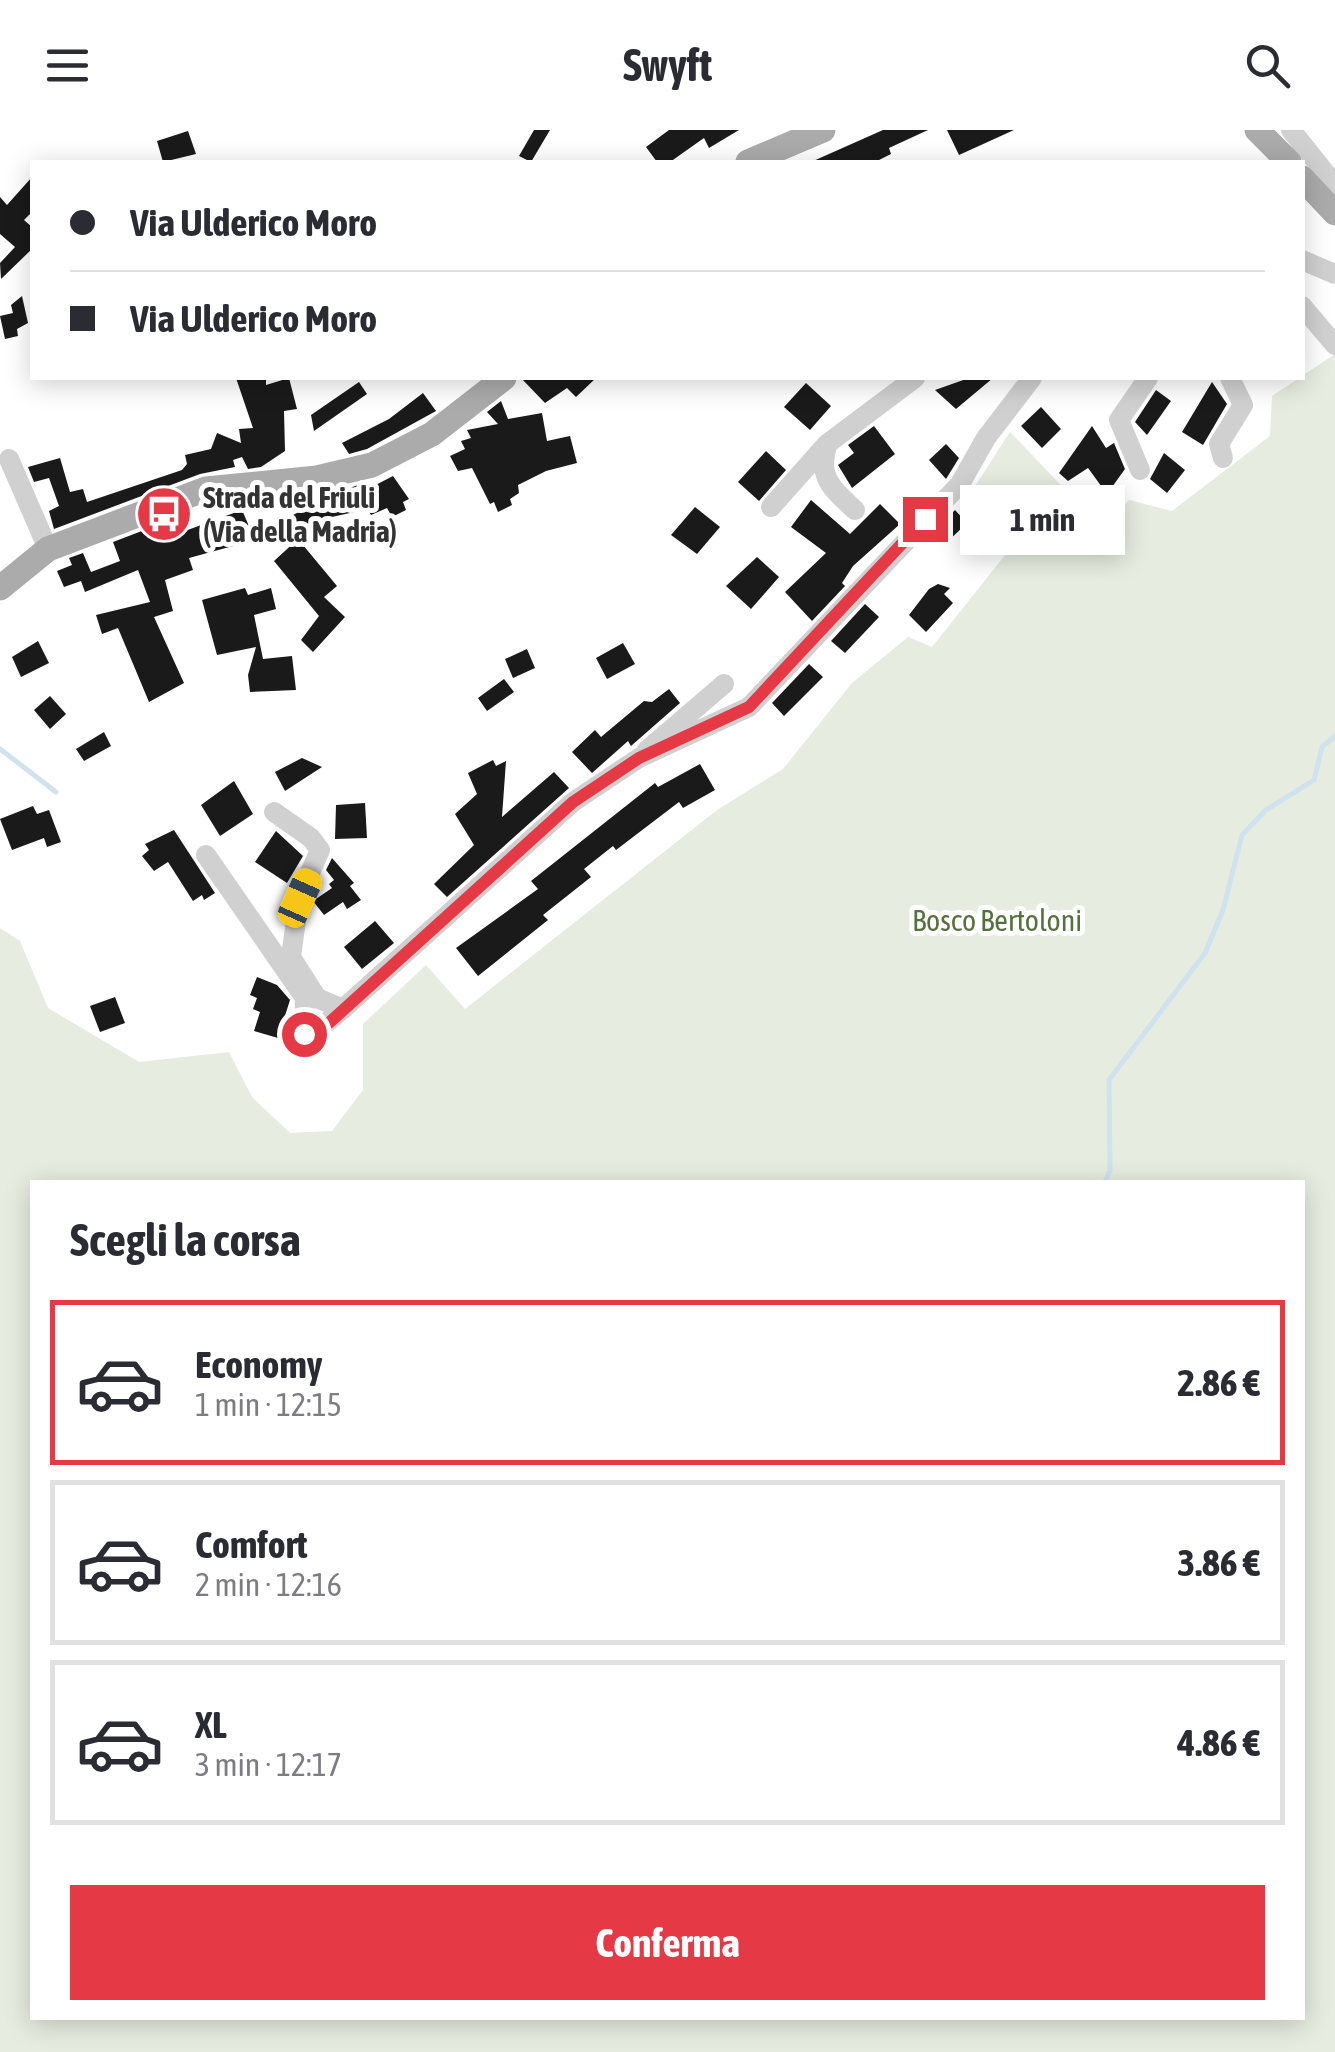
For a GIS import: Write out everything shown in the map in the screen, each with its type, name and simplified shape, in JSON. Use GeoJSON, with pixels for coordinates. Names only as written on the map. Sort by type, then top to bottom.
{"type":"FeatureCollection","features":[{"type":"Feature","properties":{"kind":"main road"},"geometry":{"type":"LineString","coordinates":[[753,160],[824,130]]}},
{"type":"Feature","properties":{"kind":"main road"},"geometry":{"type":"LineString","coordinates":[[1257,130],[1286,160]]}},
{"type":"Feature","properties":{"kind":"main road"},"geometry":{"type":"LineString","coordinates":[[1305,180],[1335,204]]}},
{"type":"Feature","properties":{"kind":"main road"},"geometry":{"type":"LineString","coordinates":[[0,588],[48,549],[206,489],[317,478],[372,465],[422,441],[501,380]]}},
{"type":"Feature","properties":{"kind":"street"},"geometry":{"type":"LineString","coordinates":[[1291,130],[1335,204]]}},
{"type":"Feature","properties":{"kind":"street"},"geometry":{"type":"LineString","coordinates":[[1305,261],[1335,274]]}},
{"type":"Feature","properties":{"kind":"street"},"geometry":{"type":"LineString","coordinates":[[1305,310],[1335,345]]}},
{"type":"Feature","properties":{"kind":"street"},"geometry":{"type":"LineString","coordinates":[[771,507],[827,444],[913,380]]}},
{"type":"Feature","properties":{"kind":"street"},"geometry":{"type":"LineString","coordinates":[[639,758],[749,707],[960,484],[986,438],[1030,380]]}},
{"type":"Feature","properties":{"kind":"street"},"geometry":{"type":"LineString","coordinates":[[1140,470],[1119,420],[1147,380]]}},
{"type":"Feature","properties":{"kind":"street"},"geometry":{"type":"LineString","coordinates":[[1223,458],[1219,444],[1243,405],[1231,380]]}},
{"type":"Feature","properties":{"kind":"street"},"geometry":{"type":"LineString","coordinates":[[827,444],[822,462],[824,476],[855,510]]}},
{"type":"Feature","properties":{"kind":"street"},"geometry":{"type":"LineString","coordinates":[[9,459],[48,549]]}},
{"type":"Feature","properties":{"kind":"street"},"geometry":{"type":"LineString","coordinates":[[206,855],[304,998],[304,1034],[314,1034],[573,802],[639,758],[724,684]]}},
{"type":"Feature","properties":{"kind":"street"},"geometry":{"type":"LineString","coordinates":[[274,812],[311,838],[320,850],[300,898],[291,957],[317,998],[343,1008]]}},
{"type":"Feature","properties":{"kind":"green space","name":"Bosco Bertoloni"},"geometry":{"type":"Polygon","coordinates":[[[1335,354],[1335,2052],[0,2052],[0,928],[20,941],[48,1008],[139,1062],[229,1052],[252,1097],[290,1133],[332,1131],[363,1090],[363,1024],[426,965],[465,1009],[717,810],[783,769],[852,683],[908,637],[932,647],[1013,545],[964,503],[1010,432],[1102,528],[1129,500],[1172,511],[1270,436],[1272,396],[1296,380],[1305,380],[1305,374],[1335,354]]]}},
{"type":"Feature","properties":{"kind":"building"},"geometry":{"type":"Polygon","coordinates":[[[534,130],[550,130],[532,160],[519,156],[534,130]]]}},
{"type":"Feature","properties":{"kind":"building"},"geometry":{"type":"Polygon","coordinates":[[[669,130],[739,130],[709,148],[704,138],[673,160],[656,160],[646,147],[669,130]]]}},
{"type":"Feature","properties":{"kind":"building"},"geometry":{"type":"Polygon","coordinates":[[[883,130],[928,130],[889,148],[891,154],[879,160],[816,160],[883,130]]]}},
{"type":"Feature","properties":{"kind":"building"},"geometry":{"type":"Polygon","coordinates":[[[947,130],[1014,130],[959,155],[947,130]]]}},
{"type":"Feature","properties":{"kind":"building"},"geometry":{"type":"Polygon","coordinates":[[[188,131],[196,154],[162,160],[157,141],[188,131]]]}},
{"type":"Feature","properties":{"kind":"building"},"geometry":{"type":"Polygon","coordinates":[[[30,179],[30,214],[24,220],[30,225],[30,251],[1,279],[0,263],[15,247],[0,234],[0,197],[7,205],[30,179]]]}},
{"type":"Feature","properties":{"kind":"building"},"geometry":{"type":"Polygon","coordinates":[[[22,296],[28,323],[17,329],[18,336],[5,339],[0,316],[13,313],[11,305],[22,296]]]}},
{"type":"Feature","properties":{"kind":"building"},"geometry":{"type":"Polygon","coordinates":[[[237,380],[266,380],[266,385],[290,380],[297,409],[284,411],[285,451],[261,467],[248,469],[242,457],[233,460],[235,467],[200,474],[54,529],[49,511],[59,506],[49,478],[34,482],[28,467],[60,458],[70,492],[83,489],[87,502],[182,470],[187,464],[185,455],[211,449],[217,433],[241,443],[239,429],[253,428],[237,380]]]}},
{"type":"Feature","properties":{"kind":"building"},"geometry":{"type":"Polygon","coordinates":[[[523,380],[594,380],[576,397],[567,388],[545,403],[523,380]]]}},
{"type":"Feature","properties":{"kind":"building"},"geometry":{"type":"Polygon","coordinates":[[[963,380],[991,380],[956,409],[935,390],[963,380]]]}},
{"type":"Feature","properties":{"kind":"building"},"geometry":{"type":"Polygon","coordinates":[[[359,382],[367,394],[314,431],[311,415],[359,382]]]}},
{"type":"Feature","properties":{"kind":"building"},"geometry":{"type":"Polygon","coordinates":[[[1212,382],[1227,404],[1203,445],[1182,432],[1212,382]]]}},
{"type":"Feature","properties":{"kind":"building"},"geometry":{"type":"Polygon","coordinates":[[[806,383],[831,406],[810,430],[784,407],[806,383]]]}},
{"type":"Feature","properties":{"kind":"building"},"geometry":{"type":"Polygon","coordinates":[[[1156,390],[1171,401],[1147,435],[1135,422],[1156,390]]]}},
{"type":"Feature","properties":{"kind":"building"},"geometry":{"type":"Polygon","coordinates":[[[423,393],[436,411],[367,449],[349,454],[342,443],[389,419],[423,393]]]}},
{"type":"Feature","properties":{"kind":"building"},"geometry":{"type":"Polygon","coordinates":[[[501,401],[508,419],[542,413],[547,441],[570,436],[577,463],[546,471],[518,485],[519,493],[510,499],[512,505],[498,512],[472,468],[458,471],[450,456],[465,449],[461,441],[471,438],[467,430],[498,424],[487,412],[501,401]]]}},
{"type":"Feature","properties":{"kind":"building"},"geometry":{"type":"Polygon","coordinates":[[[1041,407],[1061,429],[1042,448],[1021,426],[1041,407]]]}},
{"type":"Feature","properties":{"kind":"building"},"geometry":{"type":"Polygon","coordinates":[[[874,426],[895,454],[852,488],[838,465],[854,453],[848,445],[874,426]]]}},
{"type":"Feature","properties":{"kind":"building"},"geometry":{"type":"Polygon","coordinates":[[[1092,426],[1106,448],[1114,443],[1125,469],[1107,494],[1088,468],[1068,481],[1059,473],[1092,426]]]}},
{"type":"Feature","properties":{"kind":"building"},"geometry":{"type":"Polygon","coordinates":[[[946,444],[959,458],[946,479],[929,460],[946,444]]]}},
{"type":"Feature","properties":{"kind":"building"},"geometry":{"type":"Polygon","coordinates":[[[766,451],[786,470],[759,501],[738,482],[766,451]]]}},
{"type":"Feature","properties":{"kind":"building"},"geometry":{"type":"Polygon","coordinates":[[[1164,453],[1185,470],[1167,493],[1150,479],[1164,453]]]}},
{"type":"Feature","properties":{"kind":"building"},"geometry":{"type":"Polygon","coordinates":[[[393,476],[409,499],[403,502],[406,510],[392,517],[387,508],[371,515],[368,509],[309,522],[313,530],[283,538],[275,530],[273,525],[305,509],[304,504],[361,484],[364,491],[393,476]]]}},
{"type":"Feature","properties":{"kind":"building"},"geometry":{"type":"Polygon","coordinates":[[[811,500],[850,534],[880,504],[900,524],[853,566],[842,583],[845,586],[812,621],[785,592],[826,553],[791,527],[811,500]]]}},
{"type":"Feature","properties":{"kind":"building"},"geometry":{"type":"Polygon","coordinates":[[[695,507],[720,527],[697,554],[671,535],[695,507]]]}},
{"type":"Feature","properties":{"kind":"building"},"geometry":{"type":"Polygon","coordinates":[[[242,510],[255,540],[189,558],[193,570],[165,580],[173,611],[154,617],[184,683],[149,702],[118,628],[102,634],[96,615],[150,602],[138,570],[85,592],[81,581],[64,587],[57,571],[72,565],[69,558],[83,553],[91,572],[120,561],[113,542],[168,521],[174,535],[242,510]]]}},
{"type":"Feature","properties":{"kind":"building"},"geometry":{"type":"Polygon","coordinates":[[[955,510],[967,523],[942,547],[931,535],[955,510]]]}},
{"type":"Feature","properties":{"kind":"building"},"geometry":{"type":"Polygon","coordinates":[[[298,539],[337,586],[324,597],[345,617],[313,652],[301,640],[319,616],[274,561],[298,539]]]}},
{"type":"Feature","properties":{"kind":"building"},"geometry":{"type":"Polygon","coordinates":[[[757,557],[779,577],[751,609],[726,586],[757,557]]]}},
{"type":"Feature","properties":{"kind":"building"},"geometry":{"type":"Polygon","coordinates":[[[938,584],[950,588],[944,594],[953,603],[926,632],[909,615],[929,589],[938,584]]]}},
{"type":"Feature","properties":{"kind":"building"},"geometry":{"type":"Polygon","coordinates":[[[245,588],[248,595],[271,588],[276,609],[254,615],[263,659],[292,656],[296,690],[250,692],[248,675],[256,647],[217,655],[202,600],[245,588]]]}},
{"type":"Feature","properties":{"kind":"building"},"geometry":{"type":"Polygon","coordinates":[[[865,604],[879,617],[845,653],[831,641],[865,604]]]}},
{"type":"Feature","properties":{"kind":"building"},"geometry":{"type":"Polygon","coordinates":[[[38,641],[49,663],[21,677],[12,657],[38,641]]]}},
{"type":"Feature","properties":{"kind":"building"},"geometry":{"type":"Polygon","coordinates":[[[623,643],[635,664],[607,679],[596,658],[623,643]]]}},
{"type":"Feature","properties":{"kind":"building"},"geometry":{"type":"Polygon","coordinates":[[[527,649],[535,668],[513,678],[505,659],[527,649]]]}},
{"type":"Feature","properties":{"kind":"building"},"geometry":{"type":"Polygon","coordinates":[[[809,664],[823,677],[784,716],[772,703],[809,664]]]}},
{"type":"Feature","properties":{"kind":"building"},"geometry":{"type":"Polygon","coordinates":[[[504,679],[514,692],[487,711],[478,698],[504,679]]]}},
{"type":"Feature","properties":{"kind":"building"},"geometry":{"type":"Polygon","coordinates":[[[669,689],[680,703],[631,746],[628,741],[592,773],[572,752],[595,730],[601,737],[644,701],[652,702],[669,689]]]}},
{"type":"Feature","properties":{"kind":"building"},"geometry":{"type":"Polygon","coordinates":[[[50,696],[66,714],[50,729],[34,710],[50,696]]]}},
{"type":"Feature","properties":{"kind":"building"},"geometry":{"type":"Polygon","coordinates":[[[104,732],[111,746],[84,761],[76,749],[104,732]]]}},
{"type":"Feature","properties":{"kind":"building"},"geometry":{"type":"Polygon","coordinates":[[[302,758],[322,767],[285,791],[275,772],[302,758]]]}},
{"type":"Feature","properties":{"kind":"building"},"geometry":{"type":"Polygon","coordinates":[[[493,760],[496,766],[506,761],[502,817],[554,772],[569,788],[447,897],[434,884],[474,845],[455,814],[477,794],[468,773],[493,760]]]}},
{"type":"Feature","properties":{"kind":"building"},"geometry":{"type":"Polygon","coordinates":[[[700,764],[715,790],[683,808],[679,802],[616,850],[613,846],[584,869],[591,877],[543,915],[548,920],[478,976],[456,948],[538,889],[531,881],[655,783],[658,787],[700,764]]]}},
{"type":"Feature","properties":{"kind":"building"},"geometry":{"type":"Polygon","coordinates":[[[234,781],[253,814],[220,836],[201,805],[234,781]]]}},
{"type":"Feature","properties":{"kind":"building"},"geometry":{"type":"Polygon","coordinates":[[[365,803],[367,838],[335,839],[336,805],[365,803]]]}},
{"type":"Feature","properties":{"kind":"building"},"geometry":{"type":"Polygon","coordinates":[[[33,806],[37,814],[49,810],[61,842],[47,847],[44,838],[12,850],[0,819],[33,806]]]}},
{"type":"Feature","properties":{"kind":"building"},"geometry":{"type":"Polygon","coordinates":[[[174,830],[215,893],[204,900],[202,895],[193,901],[168,862],[154,871],[142,856],[149,850],[145,844],[174,830]]]}},
{"type":"Feature","properties":{"kind":"building"},"geometry":{"type":"Polygon","coordinates":[[[276,831],[303,856],[287,883],[255,862],[276,831]]]}},
{"type":"Feature","properties":{"kind":"building"},"geometry":{"type":"Polygon","coordinates":[[[332,858],[354,883],[350,886],[361,900],[347,909],[343,902],[324,915],[313,901],[332,888],[329,884],[334,880],[326,870],[332,858]]]}},
{"type":"Feature","properties":{"kind":"building"},"geometry":{"type":"Polygon","coordinates":[[[375,921],[394,943],[362,969],[344,947],[375,921]]]}},
{"type":"Feature","properties":{"kind":"building"},"geometry":{"type":"Polygon","coordinates":[[[257,977],[277,985],[290,1000],[278,1038],[254,1031],[260,1012],[253,1009],[257,998],[250,995],[257,977]]]}},
{"type":"Feature","properties":{"kind":"building"},"geometry":{"type":"Polygon","coordinates":[[[115,997],[125,1023],[100,1032],[90,1006],[115,997]]]}},
{"type":"Feature","properties":{"kind":"waterway"},"geometry":{"type":"LineString","coordinates":[[1106,1180],[1110,1170],[1109,1080],[1205,953],[1223,910],[1242,835],[1266,810],[1314,780],[1322,747],[1335,736]]}},
{"type":"Feature","properties":{"kind":"waterway"},"geometry":{"type":"LineString","coordinates":[[0,749],[56,792]]}},
{"type":"Feature","properties":{"kind":"place","name":"Strada del Friuli (Via della Madria)"},"geometry":{"type":"Point","coordinates":[164,514]}},
{"type":"Feature","properties":{"kind":"route"},"geometry":{"type":"LineString","coordinates":[[304,1034],[314,1034],[330,1022],[573,802],[639,758],[749,707],[925,519]]}}]}
